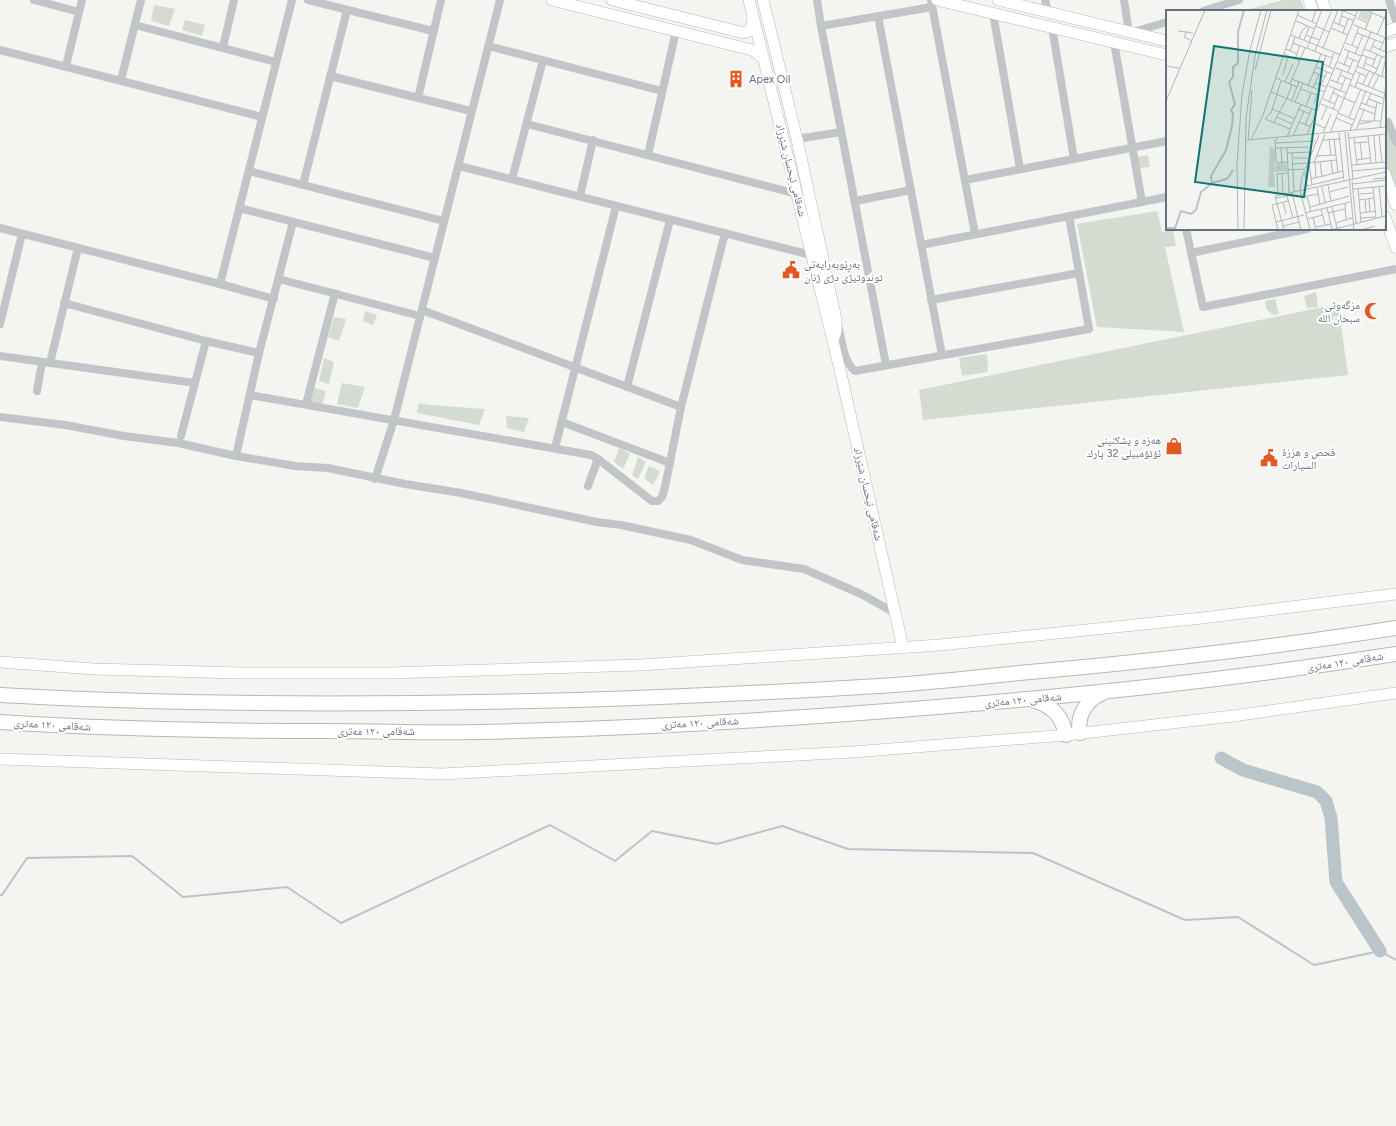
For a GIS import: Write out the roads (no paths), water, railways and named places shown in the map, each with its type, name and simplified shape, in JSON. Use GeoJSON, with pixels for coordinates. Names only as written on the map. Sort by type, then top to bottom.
{"type":"FeatureCollection","features":[{"type":"Feature","properties":{"kind":"highway"},"geometry":{"type":"LineString","coordinates":[[0,695],[260,704],[471,703],[680,697],[881,686],[1072,669],[1318,640],[1396,628]]}},
{"type":"Feature","properties":{"kind":"highway","name":"شەقامی ١٢٠ مەتری"},"geometry":{"type":"LineString","coordinates":[[0,722],[83,727],[226,730],[477,732],[696,724],[1031,700],[1307,668],[1396,654]]}},
{"type":"Feature","properties":{"kind":"highway"},"geometry":{"type":"LineString","coordinates":[[1031,700],[1047,706],[1056,713],[1073,734],[1079,724],[1083,709],[1095,697],[1105,692]]}},
{"type":"Feature","properties":{"kind":"street"},"geometry":{"type":"LineString","coordinates":[[34,0],[79,12]]}},
{"type":"Feature","properties":{"kind":"street"},"geometry":{"type":"LineString","coordinates":[[66,66],[82,0]]}},
{"type":"Feature","properties":{"kind":"street"},"geometry":{"type":"LineString","coordinates":[[121,80],[141,0]]}},
{"type":"Feature","properties":{"kind":"street"},"geometry":{"type":"LineString","coordinates":[[223,47],[234,0]]}},
{"type":"Feature","properties":{"kind":"street"},"geometry":{"type":"LineString","coordinates":[[220,284],[292,0]]}},
{"type":"Feature","properties":{"kind":"street"},"geometry":{"type":"LineString","coordinates":[[308,0],[433,32]]}},
{"type":"Feature","properties":{"kind":"street"},"geometry":{"type":"LineString","coordinates":[[418,98],[441,0]]}},
{"type":"Feature","properties":{"kind":"street"},"geometry":{"type":"LineString","coordinates":[[376,479],[394,420],[500,0]]}},
{"type":"Feature","properties":{"kind":"street"},"geometry":{"type":"LineString","coordinates":[[552,0],[736,46],[755,52],[764,60]]}},
{"type":"Feature","properties":{"kind":"street"},"geometry":{"type":"LineString","coordinates":[[612,0],[632,2],[746,33],[751,30],[753,17]]}},
{"type":"Feature","properties":{"kind":"street","name":"شەقامی ئیحسان شێرزاد"},"geometry":{"type":"LineString","coordinates":[[749,0],[833,340],[875,517],[903,648]]}},
{"type":"Feature","properties":{"kind":"street","name":"شەقامی ئیحسان شێرزاد"},"geometry":{"type":"LineString","coordinates":[[763,0],[797,139],[836,319],[836,332],[833,340]]}},
{"type":"Feature","properties":{"kind":"street"},"geometry":{"type":"LineString","coordinates":[[817,0],[886,365]]}},
{"type":"Feature","properties":{"kind":"street"},"geometry":{"type":"LineString","coordinates":[[998,0],[1166,41]]}},
{"type":"Feature","properties":{"kind":"street"},"geometry":{"type":"LineString","coordinates":[[1045,0],[1048,12]]}},
{"type":"Feature","properties":{"kind":"street"},"geometry":{"type":"LineString","coordinates":[[1124,0],[1131,32]]}},
{"type":"Feature","properties":{"kind":"street"},"geometry":{"type":"LineString","coordinates":[[1206,10],[1239,0]]}},
{"type":"Feature","properties":{"kind":"street"},"geometry":{"type":"LineString","coordinates":[[1309,0],[1313,10]]}},
{"type":"Feature","properties":{"kind":"street"},"geometry":{"type":"LineString","coordinates":[[1322,0],[1326,10]]}},
{"type":"Feature","properties":{"kind":"street"},"geometry":{"type":"LineString","coordinates":[[1389,0],[1396,21]]}},
{"type":"Feature","properties":{"kind":"street"},"geometry":{"type":"LineString","coordinates":[[821,26],[878,16],[934,2],[992,13],[1166,55]]}},
{"type":"Feature","properties":{"kind":"street"},"geometry":{"type":"LineString","coordinates":[[934,2],[975,234]]}},
{"type":"Feature","properties":{"kind":"street"},"geometry":{"type":"LineString","coordinates":[[1016,19],[1020,5]]}},
{"type":"Feature","properties":{"kind":"street"},"geometry":{"type":"LineString","coordinates":[[303,185],[347,10]]}},
{"type":"Feature","properties":{"kind":"street"},"geometry":{"type":"LineString","coordinates":[[992,13],[1020,169]]}},
{"type":"Feature","properties":{"kind":"street"},"geometry":{"type":"LineString","coordinates":[[878,16],[942,355]]}},
{"type":"Feature","properties":{"kind":"street"},"geometry":{"type":"LineString","coordinates":[[1131,32],[1166,22]]}},
{"type":"Feature","properties":{"kind":"street"},"geometry":{"type":"LineString","coordinates":[[135,25],[276,62]]}},
{"type":"Feature","properties":{"kind":"street"},"geometry":{"type":"LineString","coordinates":[[1052,28],[1074,159]]}},
{"type":"Feature","properties":{"kind":"street"},"geometry":{"type":"LineString","coordinates":[[1386,32],[1396,28]]}},
{"type":"Feature","properties":{"kind":"street"},"geometry":{"type":"LineString","coordinates":[[648,155],[676,31]]}},
{"type":"Feature","properties":{"kind":"street"},"geometry":{"type":"LineString","coordinates":[[736,46],[742,41],[742,36],[739,32]]}},
{"type":"Feature","properties":{"kind":"street"},"geometry":{"type":"LineString","coordinates":[[1114,42],[1142,202]]}},
{"type":"Feature","properties":{"kind":"street"},"geometry":{"type":"LineString","coordinates":[[1386,47],[1396,43]]}},
{"type":"Feature","properties":{"kind":"street"},"geometry":{"type":"LineString","coordinates":[[488,46],[662,90]]}},
{"type":"Feature","properties":{"kind":"street"},"geometry":{"type":"LineString","coordinates":[[0,50],[262,117]]}},
{"type":"Feature","properties":{"kind":"street"},"geometry":{"type":"LineString","coordinates":[[512,180],[543,60]]}},
{"type":"Feature","properties":{"kind":"street"},"geometry":{"type":"LineString","coordinates":[[330,76],[471,111]]}},
{"type":"Feature","properties":{"kind":"street"},"geometry":{"type":"LineString","coordinates":[[777,112],[790,109]]}},
{"type":"Feature","properties":{"kind":"street"},"geometry":{"type":"LineString","coordinates":[[1390,122],[1396,142]]}},
{"type":"Feature","properties":{"kind":"street"},"geometry":{"type":"LineString","coordinates":[[527,124],[797,194]]}},
{"type":"Feature","properties":{"kind":"street"},"geometry":{"type":"LineString","coordinates":[[797,139],[841,132]]}},
{"type":"Feature","properties":{"kind":"street"},"geometry":{"type":"LineString","coordinates":[[580,196],[593,140]]}},
{"type":"Feature","properties":{"kind":"street"},"geometry":{"type":"LineString","coordinates":[[965,180],[1166,141]]}},
{"type":"Feature","properties":{"kind":"street"},"geometry":{"type":"LineString","coordinates":[[459,166],[811,255]]}},
{"type":"Feature","properties":{"kind":"street"},"geometry":{"type":"LineString","coordinates":[[248,171],[444,221]]}},
{"type":"Feature","properties":{"kind":"street"},"geometry":{"type":"LineString","coordinates":[[1386,177],[1396,206]]}},
{"type":"Feature","properties":{"kind":"street"},"geometry":{"type":"LineString","coordinates":[[855,201],[911,190]]}},
{"type":"Feature","properties":{"kind":"street"},"geometry":{"type":"LineString","coordinates":[[921,245],[1166,197]]}},
{"type":"Feature","properties":{"kind":"street"},"geometry":{"type":"LineString","coordinates":[[555,448],[616,206]]}},
{"type":"Feature","properties":{"kind":"street"},"geometry":{"type":"LineString","coordinates":[[239,208],[435,258]]}},
{"type":"Feature","properties":{"kind":"street"},"geometry":{"type":"LineString","coordinates":[[836,319],[847,360],[850,367],[855,371],[1089,329],[1069,216]]}},
{"type":"Feature","properties":{"kind":"street"},"geometry":{"type":"LineString","coordinates":[[627,387],[670,220]]}},
{"type":"Feature","properties":{"kind":"street"},"geometry":{"type":"LineString","coordinates":[[1386,220],[1396,248]]}},
{"type":"Feature","properties":{"kind":"street"},"geometry":{"type":"LineString","coordinates":[[236,456],[293,222]]}},
{"type":"Feature","properties":{"kind":"street"},"geometry":{"type":"LineString","coordinates":[[0,228],[274,299]]}},
{"type":"Feature","properties":{"kind":"street"},"geometry":{"type":"LineString","coordinates":[[1186,230],[1203,308],[1396,269]]}},
{"type":"Feature","properties":{"kind":"street"},"geometry":{"type":"LineString","coordinates":[[1191,253],[1302,230]]}},
{"type":"Feature","properties":{"kind":"street"},"geometry":{"type":"LineString","coordinates":[[250,395],[591,454],[652,501],[658,501],[662,497],[681,407],[725,233]]}},
{"type":"Feature","properties":{"kind":"street"},"geometry":{"type":"LineString","coordinates":[[0,324],[22,234]]}},
{"type":"Feature","properties":{"kind":"street"},"geometry":{"type":"LineString","coordinates":[[37,391],[64,303],[78,248]]}},
{"type":"Feature","properties":{"kind":"street"},"geometry":{"type":"LineString","coordinates":[[932,300],[1079,273]]}},
{"type":"Feature","properties":{"kind":"street"},"geometry":{"type":"LineString","coordinates":[[279,279],[421,313],[681,407]]}},
{"type":"Feature","properties":{"kind":"street"},"geometry":{"type":"LineString","coordinates":[[0,287],[9,289]]}},
{"type":"Feature","properties":{"kind":"street"},"geometry":{"type":"LineString","coordinates":[[306,404],[335,293]]}},
{"type":"Feature","properties":{"kind":"street"},"geometry":{"type":"LineString","coordinates":[[64,303],[260,353]]}},
{"type":"Feature","properties":{"kind":"street"},"geometry":{"type":"LineString","coordinates":[[181,436],[206,340]]}},
{"type":"Feature","properties":{"kind":"street"},"geometry":{"type":"LineString","coordinates":[[0,356],[195,383]]}},
{"type":"Feature","properties":{"kind":"street"},"geometry":{"type":"LineString","coordinates":[[0,416],[178,443],[236,456],[295,466],[328,468],[376,479],[461,493],[590,521],[621,525],[691,540],[742,560],[804,569],[861,594],[895,613]]}},
{"type":"Feature","properties":{"kind":"street"},"geometry":{"type":"LineString","coordinates":[[562,422],[670,463]]}},
{"type":"Feature","properties":{"kind":"street"},"geometry":{"type":"LineString","coordinates":[[588,486],[598,459]]}},
{"type":"Feature","properties":{"kind":"street"},"geometry":{"type":"LineString","coordinates":[[0,662],[158,672],[248,673],[389,673],[640,665],[940,645],[1202,618],[1396,594]]}},
{"type":"Feature","properties":{"kind":"street"},"geometry":{"type":"LineString","coordinates":[[0,759],[442,774],[853,752],[1073,734],[1225,717],[1396,693]]}},
{"type":"Feature","properties":{"kind":"waterway"},"geometry":{"type":"LineString","coordinates":[[1221,758],[1243,770],[1317,792],[1326,801],[1331,818],[1336,882],[1380,951]]}},
{"type":"Feature","properties":{"kind":"waterway"},"geometry":{"type":"LineString","coordinates":[[0,895],[2,895],[27,858],[132,856],[183,897],[287,887],[341,923],[550,825],[615,861],[652,831],[717,844],[782,826],[848,849],[1033,853],[1185,920],[1238,917],[1314,965],[1380,951],[1396,960]]}},
{"type":"Feature","properties":{"kind":"place","name":"Apex Oil"},"geometry":{"type":"Point","coordinates":[736,79]}},
{"type":"Feature","properties":{"kind":"place","name":"بەڕێوبەرایەتی توندوتیژی دژی ژنان"},"geometry":{"type":"Point","coordinates":[791,270]}},
{"type":"Feature","properties":{"kind":"place","name":"مزگەوتی سبحان اللە"},"geometry":{"type":"Point","coordinates":[1373,311]}},
{"type":"Feature","properties":{"kind":"place","name":"هه‌زه‌ و پشكنینی ئۆتۆمبیلی 32 پارك"},"geometry":{"type":"Point","coordinates":[1174,446]}},
{"type":"Feature","properties":{"kind":"place","name":"فحص و هززة السيارات"},"geometry":{"type":"Point","coordinates":[1269,458]}}]}
